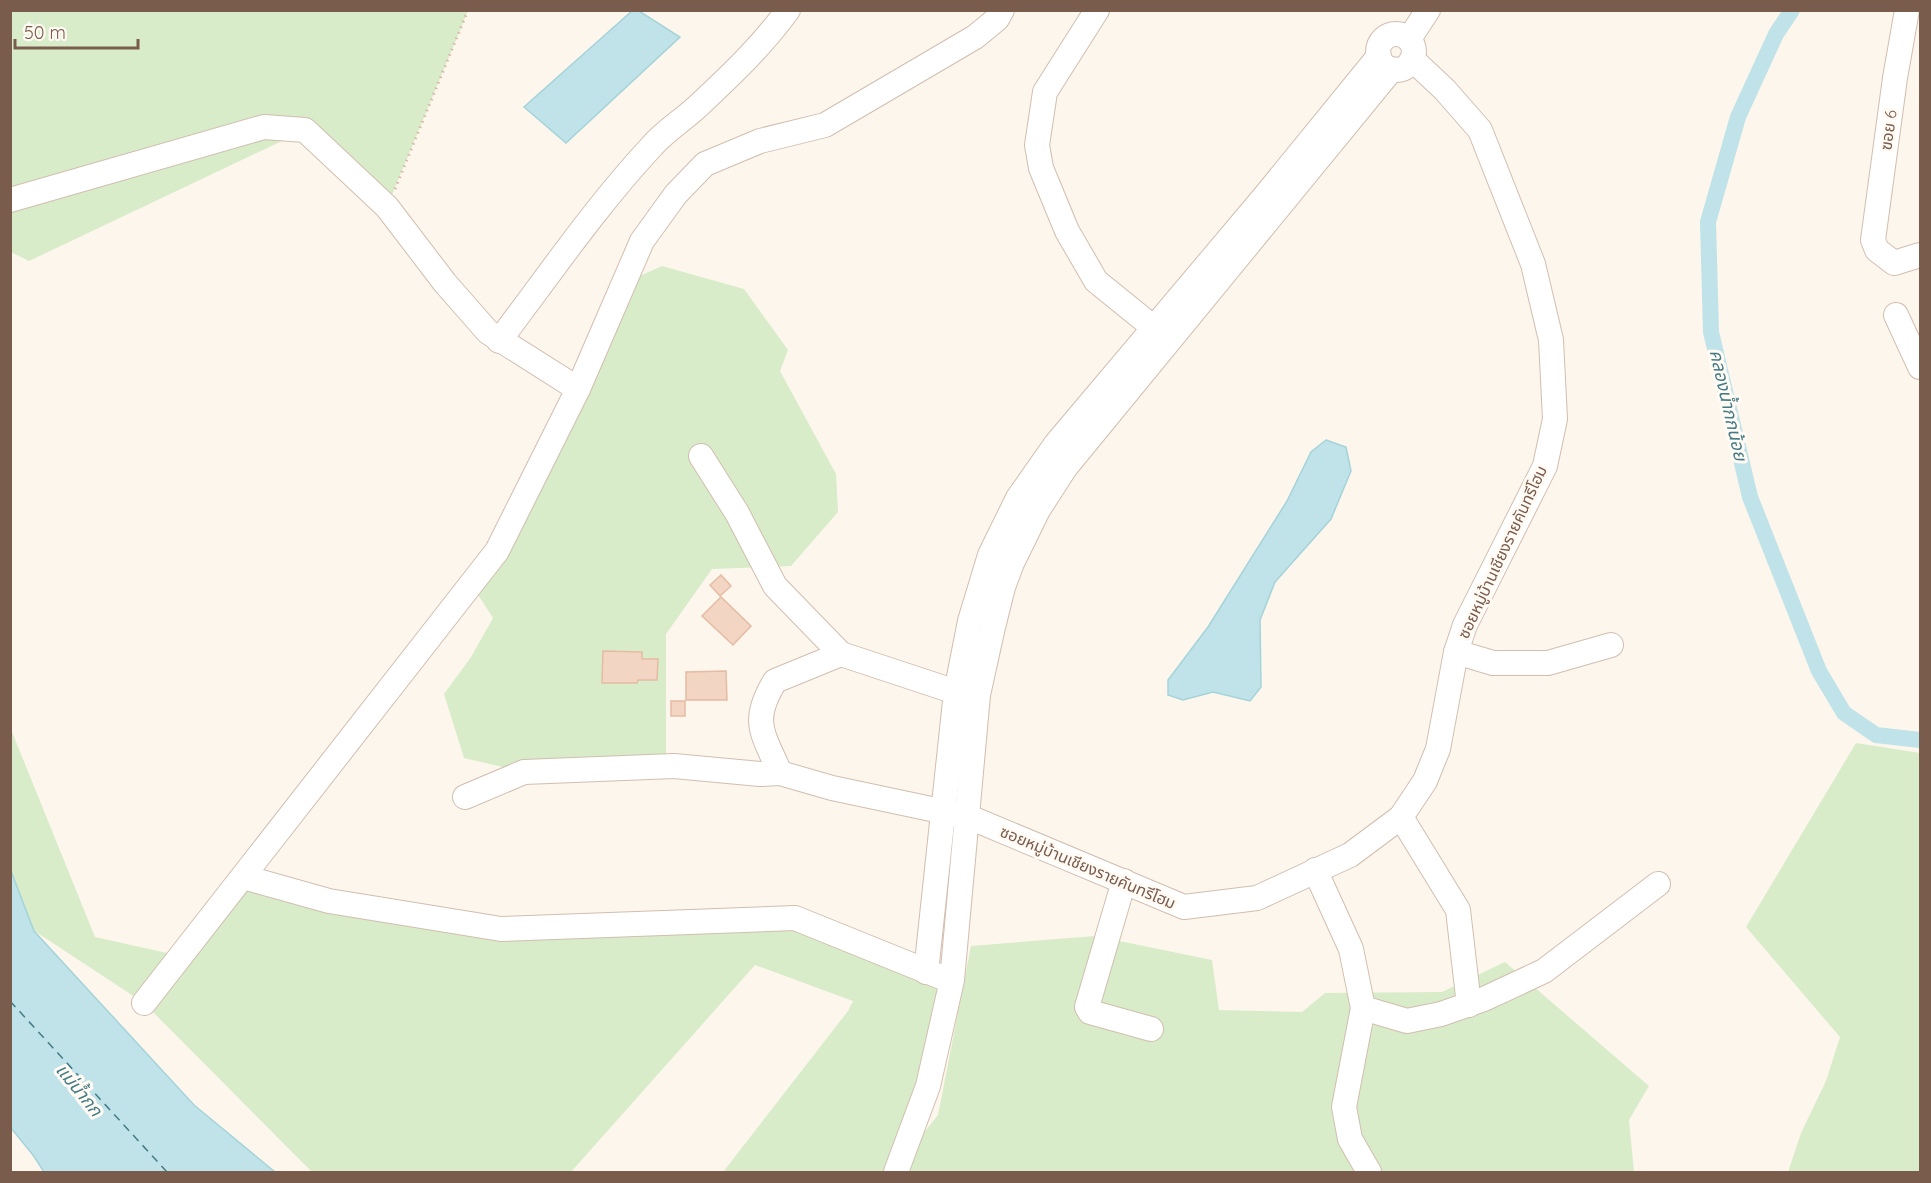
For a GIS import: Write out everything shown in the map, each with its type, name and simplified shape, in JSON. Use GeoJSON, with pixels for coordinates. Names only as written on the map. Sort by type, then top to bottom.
{"type":"FeatureCollection","features":[{"type":"Feature","properties":{"kind":"street"},"geometry":{"type":"LineString","coordinates":[[499,341],[599,209],[653,144],[697,107],[738,67],[770,35],[788,10]]}},
{"type":"Feature","properties":{"kind":"street"},"geometry":{"type":"LineString","coordinates":[[144,1003],[497,551],[578,389],[642,241],[676,194],[705,164],[760,141],[825,125],[975,38],[998,19],[1002,10]]}},
{"type":"Feature","properties":{"kind":"street"},"geometry":{"type":"LineString","coordinates":[[1097,10],[1045,92],[1037,145],[1041,168],[1067,231],[1096,281],[1154,328]]}},
{"type":"Feature","properties":{"kind":"street"},"geometry":{"type":"LineString","coordinates":[[1065,451],[1272,202],[1398,56],[1428,10]]}},
{"type":"Feature","properties":{"kind":"street","name":"ฃอย 6"},"geometry":{"type":"LineString","coordinates":[[1908,10],[1873,240],[1877,250],[1894,262],[1920,255]]}},
{"type":"Feature","properties":{"kind":"street","name":"ซอยหมู่บ้านเชียงรายคันทรีโฮม"},"geometry":{"type":"LineString","coordinates":[[465,797],[524,772],[674,766],[760,774],[780,773],[832,788],[969,817],[1184,906],[1257,898],[1350,855],[1401,817],[1425,781],[1438,749],[1456,652],[1465,625],[1545,466],[1555,419],[1551,340],[1533,264],[1480,130],[1445,90],[1398,56]]}},
{"type":"Feature","properties":{"kind":"street"},"geometry":{"type":"LineString","coordinates":[[10,200],[264,126],[305,130],[387,207],[445,283],[488,332],[578,389]]}},
{"type":"Feature","properties":{"kind":"street"},"geometry":{"type":"LineString","coordinates":[[926,972],[945,812],[967,693],[1000,597],[1001,559],[1038,510],[1065,468],[1065,451],[1154,328],[1272,202]]}},
{"type":"Feature","properties":{"kind":"street"},"geometry":{"type":"LineString","coordinates":[[1896,315],[1920,368]]}},
{"type":"Feature","properties":{"kind":"street"},"geometry":{"type":"LineString","coordinates":[[702,456],[775,586],[841,654],[967,693]]}},
{"type":"Feature","properties":{"kind":"street"},"geometry":{"type":"LineString","coordinates":[[1456,652],[1493,663],[1548,663],[1611,645]]}},
{"type":"Feature","properties":{"kind":"street"},"geometry":{"type":"LineString","coordinates":[[780,773],[760,724],[761,708],[767,694],[775,681],[841,654]]}},
{"type":"Feature","properties":{"kind":"street"},"geometry":{"type":"LineString","coordinates":[[896,1173],[928,1086],[952,980],[969,817],[967,693]]}},
{"type":"Feature","properties":{"kind":"street"},"geometry":{"type":"LineString","coordinates":[[1401,817],[1458,910],[1469,1005]]}},
{"type":"Feature","properties":{"kind":"street"},"geometry":{"type":"LineString","coordinates":[[1315,870],[1351,949],[1363,1008],[1344,1107],[1350,1139],[1369,1173]]}},
{"type":"Feature","properties":{"kind":"street"},"geometry":{"type":"LineString","coordinates":[[243,877],[329,901],[501,929],[795,918],[926,972],[952,980]]}},
{"type":"Feature","properties":{"kind":"street"},"geometry":{"type":"LineString","coordinates":[[1125,881],[1086,1007],[1090,1012],[1151,1029]]}},
{"type":"Feature","properties":{"kind":"street"},"geometry":{"type":"LineString","coordinates":[[1363,1008],[1407,1021],[1469,1005],[1544,971],[1659,884]]}},
{"type":"Feature","properties":{"kind":"path"},"geometry":{"type":"LineString","coordinates":[[387,207],[468,10]]}},
{"type":"Feature","properties":{"kind":"green space"},"geometry":{"type":"Polygon","coordinates":[[[11,11],[468,11],[387,207],[305,130],[29,261],[11,252],[11,11]]]}},
{"type":"Feature","properties":{"kind":"green space"},"geometry":{"type":"Polygon","coordinates":[[[662,266],[744,289],[788,350],[780,371],[836,474],[838,512],[791,566],[712,569],[666,634],[666,766],[524,772],[464,758],[444,694],[471,657],[493,618],[471,584],[624,283],[662,266]]]}},
{"type":"Feature","properties":{"kind":"green space"},"geometry":{"type":"Polygon","coordinates":[[[10,727],[95,937],[176,955],[243,877],[501,929],[795,918],[952,980],[896,1172],[723,1172],[848,1011],[853,1001],[755,965],[571,1172],[312,1172],[144,1003],[33,930],[11,881],[10,727]]]}},
{"type":"Feature","properties":{"kind":"green space"},"geometry":{"type":"Polygon","coordinates":[[[1856,743],[1920,753],[1920,1172],[1788,1172],[1801,1133],[1826,1081],[1840,1037],[1746,927],[1856,743]]]}},
{"type":"Feature","properties":{"kind":"green space"},"geometry":{"type":"Polygon","coordinates":[[[1095,936],[1212,960],[1219,1010],[1302,1012],[1325,993],[1442,992],[1505,962],[1649,1086],[1629,1120],[1634,1172],[900,1172],[914,1145],[938,1115],[971,946],[1095,936]]]}},
{"type":"Feature","properties":{"kind":"water"},"geometry":{"type":"Polygon","coordinates":[[[633,10],[639,11],[680,37],[566,143],[524,107],[633,10]]]}},
{"type":"Feature","properties":{"kind":"water"},"geometry":{"type":"Polygon","coordinates":[[[1326,440],[1346,447],[1351,471],[1331,519],[1275,582],[1260,620],[1261,687],[1250,701],[1213,692],[1183,700],[1168,695],[1168,680],[1208,627],[1287,501],[1311,452],[1326,440]]]}},
{"type":"Feature","properties":{"kind":"water","name":"แม่น้ำกก"},"geometry":{"type":"Polygon","coordinates":[[[11,871],[34,931],[194,1105],[275,1172],[44,1172],[11,1128],[11,871]]]}},
{"type":"Feature","properties":{"kind":"building"},"geometry":{"type":"Polygon","coordinates":[[[721,575],[731,586],[720,596],[710,585],[721,575]]]}},
{"type":"Feature","properties":{"kind":"building"},"geometry":{"type":"Polygon","coordinates":[[[721,597],[751,626],[733,645],[702,616],[721,597]]]}},
{"type":"Feature","properties":{"kind":"building"},"geometry":{"type":"Polygon","coordinates":[[[603,651],[642,652],[642,659],[658,659],[657,680],[638,680],[637,683],[602,683],[603,651]]]}},
{"type":"Feature","properties":{"kind":"building"},"geometry":{"type":"Polygon","coordinates":[[[726,671],[727,700],[686,700],[686,672],[726,671]]]}},
{"type":"Feature","properties":{"kind":"building"},"geometry":{"type":"Polygon","coordinates":[[[671,701],[685,701],[685,716],[671,716],[671,701]]]}},
{"type":"Feature","properties":{"kind":"waterway","name":"คลองน้ำกกน้อย"},"geometry":{"type":"LineString","coordinates":[[1792,10],[1776,34],[1738,117],[1708,222],[1711,332],[1750,497],[1819,671],[1844,713],[1876,735],[1920,740]]}},
{"type":"Feature","properties":{"kind":"ferry route"},"geometry":{"type":"LineString","coordinates":[[10,1001],[167,1172]]}}]}
